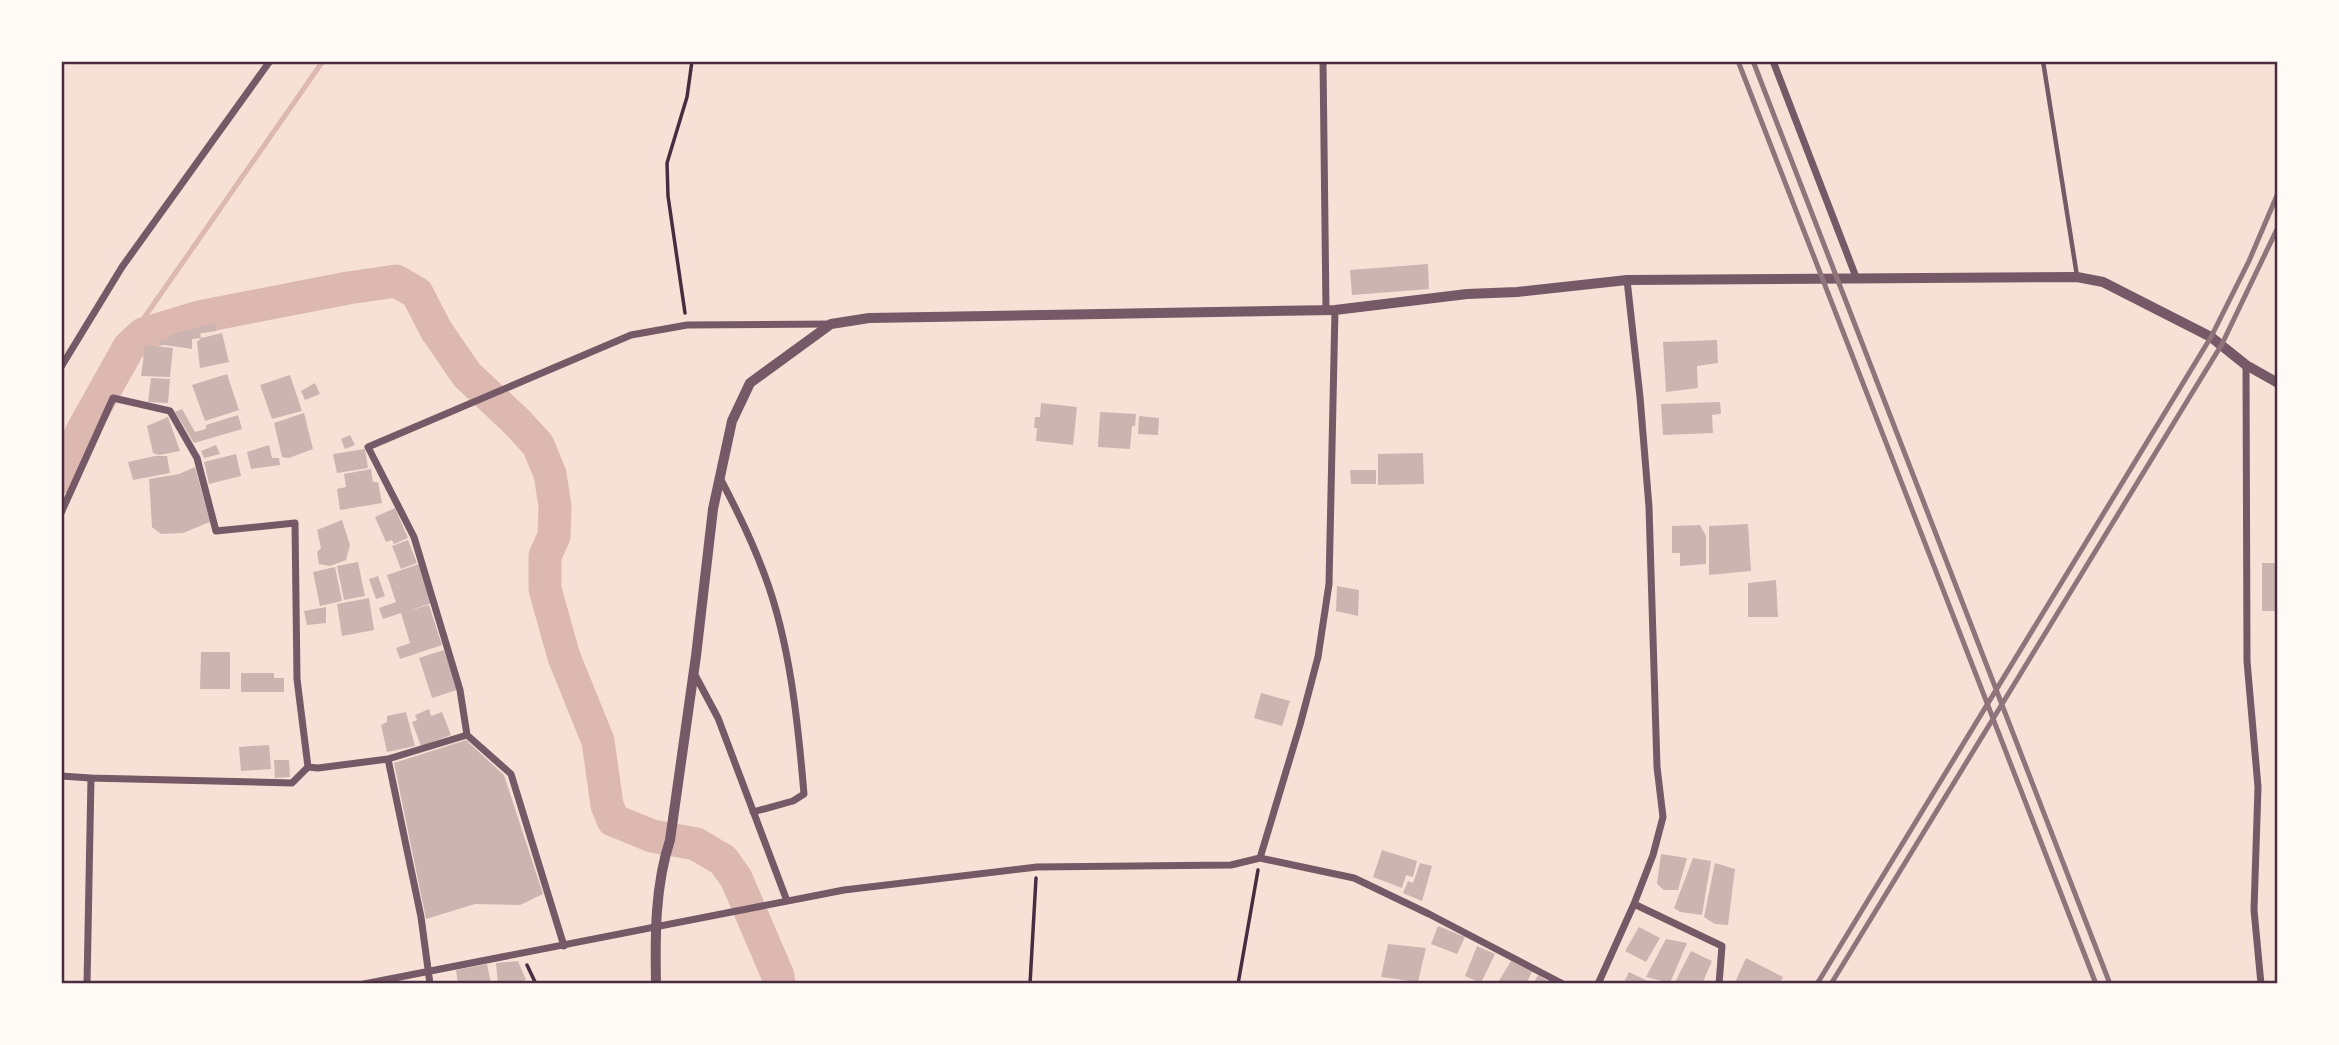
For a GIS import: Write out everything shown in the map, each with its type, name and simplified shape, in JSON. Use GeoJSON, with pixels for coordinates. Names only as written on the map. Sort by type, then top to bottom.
{"type":"FeatureCollection","features":[{"type":"Feature","properties":{"kind":"street"},"geometry":{"type":"LineString","coordinates":[[61,367],[122,267],[270,61]]}},
{"type":"Feature","properties":{"kind":"street"},"geometry":{"type":"LineString","coordinates":[[1260,858],[1318,656],[1329,584],[1330,310],[1323,61]]}},
{"type":"Feature","properties":{"kind":"street"},"geometry":{"type":"LineString","coordinates":[[1773,61],[1856,277]]}},
{"type":"Feature","properties":{"kind":"street"},"geometry":{"type":"LineString","coordinates":[[564,946],[511,774],[467,735],[460,690],[414,537],[368,447],[631,335],[687,326],[831,324],[869,318],[1330,310],[1467,294],[1517,292],[1627,280],[2077,277],[2103,282],[2211,337],[2246,365],[2278,383]]}},
{"type":"Feature","properties":{"kind":"street"},"geometry":{"type":"LineString","coordinates":[[1598,984],[1634,904],[1653,855],[1663,817],[1657,767],[1649,507],[1627,280]]}},
{"type":"Feature","properties":{"kind":"street"},"geometry":{"type":"LineString","coordinates":[[656,984],[655,928],[663,864],[670,839],[694,673],[713,509],[732,421],[750,383],[831,324]]}},
{"type":"Feature","properties":{"kind":"street"},"geometry":{"type":"LineString","coordinates":[[2246,365],[2247,661],[2259,787],[2254,910],[2262,984]]}},
{"type":"Feature","properties":{"kind":"street"},"geometry":{"type":"LineString","coordinates":[[61,513],[113,398],[170,411],[197,458],[216,531],[295,523],[297,679],[308,766]]}},
{"type":"Feature","properties":{"kind":"street"},"geometry":{"type":"LineString","coordinates":[[720,478],[766,577],[783,643],[797,724],[804,794],[793,801],[753,812]]}},
{"type":"Feature","properties":{"kind":"street"},"geometry":{"type":"LineString","coordinates":[[694,673],[718,718],[787,901]]}},
{"type":"Feature","properties":{"kind":"street"},"geometry":{"type":"LineString","coordinates":[[308,766],[318,768],[388,760],[467,735]]}},
{"type":"Feature","properties":{"kind":"street"},"geometry":{"type":"LineString","coordinates":[[388,760],[421,917],[430,984]]}},
{"type":"Feature","properties":{"kind":"street"},"geometry":{"type":"LineString","coordinates":[[61,776],[292,783],[308,766]]}},
{"type":"Feature","properties":{"kind":"street"},"geometry":{"type":"LineString","coordinates":[[86,778],[91,778],[87,984]]}},
{"type":"Feature","properties":{"kind":"street"},"geometry":{"type":"LineString","coordinates":[[364,984],[428,969],[564,946],[844,890],[1037,867],[1231,865],[1260,858],[1354,878],[1563,984]]}},
{"type":"Feature","properties":{"kind":"street"},"geometry":{"type":"LineString","coordinates":[[1634,904],[1722,946],[1720,984]]}},
{"type":"Feature","properties":{"kind":"lane"},"geometry":{"type":"LineString","coordinates":[[2043,61],[2077,277]]}},
{"type":"Feature","properties":{"kind":"path"},"geometry":{"type":"LineString","coordinates":[[687,326],[668,197],[667,163],[687,97],[692,61]]}},
{"type":"Feature","properties":{"kind":"path"},"geometry":{"type":"LineString","coordinates":[[1238,984],[1260,858]]}},
{"type":"Feature","properties":{"kind":"path"},"geometry":{"type":"LineString","coordinates":[[1030,984],[1037,867]]}},
{"type":"Feature","properties":{"kind":"path"},"geometry":{"type":"LineString","coordinates":[[522,953],[536,984]]}},
{"type":"Feature","properties":{"kind":"building"},"geometry":{"type":"Polygon","coordinates":[[[1428,264],[1429,289],[1352,295],[1350,270],[1428,264]]]}},
{"type":"Feature","properties":{"kind":"building"},"geometry":{"type":"Polygon","coordinates":[[[215,323],[216,331],[200,333],[201,338],[192,339],[192,349],[158,344],[167,340],[170,335],[215,323]]]}},
{"type":"Feature","properties":{"kind":"building"},"geometry":{"type":"Polygon","coordinates":[[[222,333],[229,362],[200,368],[197,342],[201,338],[222,333]]]}},
{"type":"Feature","properties":{"kind":"building"},"geometry":{"type":"Polygon","coordinates":[[[1717,340],[1718,363],[1697,366],[1698,388],[1666,392],[1663,342],[1717,340]]]}},
{"type":"Feature","properties":{"kind":"building"},"geometry":{"type":"Polygon","coordinates":[[[145,345],[173,348],[170,377],[141,376],[145,345]]]}},
{"type":"Feature","properties":{"kind":"building"},"geometry":{"type":"Polygon","coordinates":[[[227,374],[239,410],[205,421],[192,385],[227,374]]]}},
{"type":"Feature","properties":{"kind":"building"},"geometry":{"type":"Polygon","coordinates":[[[290,375],[302,411],[272,419],[260,385],[290,375]]]}},
{"type":"Feature","properties":{"kind":"building"},"geometry":{"type":"Polygon","coordinates":[[[151,378],[170,379],[168,403],[148,402],[151,378]]]}},
{"type":"Feature","properties":{"kind":"building"},"geometry":{"type":"Polygon","coordinates":[[[315,383],[320,394],[305,400],[301,391],[315,383]]]}},
{"type":"Feature","properties":{"kind":"building"},"geometry":{"type":"Polygon","coordinates":[[[1720,402],[1721,414],[1712,415],[1713,433],[1663,435],[1661,404],[1720,402]]]}},
{"type":"Feature","properties":{"kind":"building"},"geometry":{"type":"Polygon","coordinates":[[[1041,403],[1077,407],[1073,445],[1036,441],[1035,417],[1040,417],[1041,403]]]}},
{"type":"Feature","properties":{"kind":"building"},"geometry":{"type":"Polygon","coordinates":[[[182,409],[195,432],[206,429],[206,425],[238,415],[242,429],[194,443],[175,412],[182,409]]]}},
{"type":"Feature","properties":{"kind":"building"},"geometry":{"type":"Polygon","coordinates":[[[1100,412],[1136,414],[1130,449],[1098,447],[1100,412]]]}},
{"type":"Feature","properties":{"kind":"building"},"geometry":{"type":"Polygon","coordinates":[[[304,413],[313,449],[289,458],[282,457],[274,423],[304,413]]]}},
{"type":"Feature","properties":{"kind":"building"},"geometry":{"type":"Polygon","coordinates":[[[1139,416],[1159,418],[1158,435],[1138,434],[1139,416]]]}},
{"type":"Feature","properties":{"kind":"building"},"geometry":{"type":"Polygon","coordinates":[[[168,417],[180,451],[159,455],[153,453],[147,426],[168,417]]]}},
{"type":"Feature","properties":{"kind":"building"},"geometry":{"type":"Polygon","coordinates":[[[350,435],[355,445],[345,449],[341,439],[350,435]]]}},
{"type":"Feature","properties":{"kind":"building"},"geometry":{"type":"Polygon","coordinates":[[[216,445],[220,454],[204,458],[201,451],[216,445]]]}},
{"type":"Feature","properties":{"kind":"building"},"geometry":{"type":"Polygon","coordinates":[[[269,445],[272,458],[279,458],[280,465],[251,469],[247,452],[269,445]]]}},
{"type":"Feature","properties":{"kind":"building"},"geometry":{"type":"Polygon","coordinates":[[[365,449],[368,468],[337,473],[333,454],[365,449]]]}},
{"type":"Feature","properties":{"kind":"building"},"geometry":{"type":"Polygon","coordinates":[[[1423,453],[1424,484],[1378,485],[1378,454],[1423,453]]]}},
{"type":"Feature","properties":{"kind":"building"},"geometry":{"type":"Polygon","coordinates":[[[236,454],[241,476],[209,484],[204,462],[236,454]]]}},
{"type":"Feature","properties":{"kind":"building"},"geometry":{"type":"Polygon","coordinates":[[[167,456],[170,473],[133,480],[128,462],[167,456]]]}},
{"type":"Feature","properties":{"kind":"building"},"geometry":{"type":"Polygon","coordinates":[[[195,467],[210,522],[183,533],[161,534],[152,527],[149,479],[179,474],[195,467]]]}},
{"type":"Feature","properties":{"kind":"building"},"geometry":{"type":"Polygon","coordinates":[[[371,469],[373,482],[378,482],[382,503],[340,510],[337,489],[346,487],[344,474],[371,469]]]}},
{"type":"Feature","properties":{"kind":"building"},"geometry":{"type":"Polygon","coordinates":[[[1350,470],[1376,470],[1376,484],[1351,484],[1350,470]]]}},
{"type":"Feature","properties":{"kind":"building"},"geometry":{"type":"Polygon","coordinates":[[[395,508],[408,538],[394,544],[392,540],[386,542],[375,517],[395,508]]]}},
{"type":"Feature","properties":{"kind":"building"},"geometry":{"type":"Polygon","coordinates":[[[342,520],[350,545],[346,560],[330,566],[319,564],[317,552],[321,548],[317,530],[342,520]]]}},
{"type":"Feature","properties":{"kind":"building"},"geometry":{"type":"Polygon","coordinates":[[[1748,524],[1751,571],[1709,575],[1709,526],[1748,524]]]}},
{"type":"Feature","properties":{"kind":"building"},"geometry":{"type":"Polygon","coordinates":[[[1700,525],[1706,536],[1706,564],[1680,566],[1680,553],[1672,553],[1672,526],[1700,525]]]}},
{"type":"Feature","properties":{"kind":"building"},"geometry":{"type":"Polygon","coordinates":[[[408,540],[417,563],[401,569],[392,546],[408,540]]]}},
{"type":"Feature","properties":{"kind":"building"},"geometry":{"type":"Polygon","coordinates":[[[358,562],[365,596],[344,600],[337,566],[358,562]]]}},
{"type":"Feature","properties":{"kind":"building"},"geometry":{"type":"Polygon","coordinates":[[[2262,563],[2278,563],[2278,611],[2262,611],[2262,563]]]}},
{"type":"Feature","properties":{"kind":"building"},"geometry":{"type":"Polygon","coordinates":[[[419,564],[432,603],[408,611],[429,605],[442,645],[400,659],[396,648],[410,643],[401,613],[383,619],[379,608],[396,602],[387,575],[419,564]]]}},
{"type":"Feature","properties":{"kind":"building"},"geometry":{"type":"Polygon","coordinates":[[[335,567],[342,601],[320,606],[313,572],[335,567]]]}},
{"type":"Feature","properties":{"kind":"building"},"geometry":{"type":"Polygon","coordinates":[[[378,576],[385,596],[376,599],[369,579],[378,576]]]}},
{"type":"Feature","properties":{"kind":"building"},"geometry":{"type":"Polygon","coordinates":[[[1776,580],[1778,617],[1748,617],[1748,583],[1776,580]]]}},
{"type":"Feature","properties":{"kind":"building"},"geometry":{"type":"Polygon","coordinates":[[[1337,586],[1359,590],[1358,616],[1336,611],[1337,586]]]}},
{"type":"Feature","properties":{"kind":"building"},"geometry":{"type":"Polygon","coordinates":[[[369,598],[374,630],[342,636],[337,604],[369,598]]]}},
{"type":"Feature","properties":{"kind":"building"},"geometry":{"type":"Polygon","coordinates":[[[326,607],[326,623],[307,625],[304,611],[326,607]]]}},
{"type":"Feature","properties":{"kind":"building"},"geometry":{"type":"Polygon","coordinates":[[[444,650],[457,690],[432,698],[419,658],[444,650]]]}},
{"type":"Feature","properties":{"kind":"building"},"geometry":{"type":"Polygon","coordinates":[[[201,652],[230,652],[230,689],[200,689],[201,652]]]}},
{"type":"Feature","properties":{"kind":"building"},"geometry":{"type":"Polygon","coordinates":[[[241,673],[274,673],[274,678],[284,678],[284,692],[241,692],[241,673]]]}},
{"type":"Feature","properties":{"kind":"building"},"geometry":{"type":"Polygon","coordinates":[[[1261,693],[1290,701],[1282,726],[1254,718],[1261,693]]]}},
{"type":"Feature","properties":{"kind":"building"},"geometry":{"type":"Polygon","coordinates":[[[429,709],[431,716],[442,712],[451,735],[421,746],[412,722],[417,720],[415,715],[429,709]]]}},
{"type":"Feature","properties":{"kind":"building"},"geometry":{"type":"Polygon","coordinates":[[[406,712],[415,746],[387,752],[381,725],[387,722],[387,716],[406,712]]]}},
{"type":"Feature","properties":{"kind":"building"},"geometry":{"type":"Polygon","coordinates":[[[466,740],[504,775],[543,894],[520,905],[475,904],[426,919],[394,763],[466,740]]]}},
{"type":"Feature","properties":{"kind":"building"},"geometry":{"type":"Polygon","coordinates":[[[269,745],[271,769],[241,771],[239,747],[269,745]]]}},
{"type":"Feature","properties":{"kind":"building"},"geometry":{"type":"Polygon","coordinates":[[[274,760],[289,760],[290,777],[275,778],[274,760]]]}},
{"type":"Feature","properties":{"kind":"building"},"geometry":{"type":"Polygon","coordinates":[[[1382,850],[1417,861],[1413,877],[1406,875],[1402,888],[1373,877],[1382,850]]]}},
{"type":"Feature","properties":{"kind":"building"},"geometry":{"type":"Polygon","coordinates":[[[1661,854],[1687,858],[1678,890],[1664,890],[1657,884],[1661,854]]]}},
{"type":"Feature","properties":{"kind":"building"},"geometry":{"type":"Polygon","coordinates":[[[1693,858],[1711,861],[1702,915],[1680,912],[1674,908],[1693,858]]]}},
{"type":"Feature","properties":{"kind":"building"},"geometry":{"type":"Polygon","coordinates":[[[1420,863],[1432,866],[1422,901],[1403,893],[1408,881],[1413,883],[1420,863]]]}},
{"type":"Feature","properties":{"kind":"building"},"geometry":{"type":"Polygon","coordinates":[[[1715,863],[1735,869],[1728,925],[1715,924],[1704,917],[1715,863]]]}},
{"type":"Feature","properties":{"kind":"building"},"geometry":{"type":"Polygon","coordinates":[[[1438,926],[1465,937],[1457,954],[1431,944],[1438,926]]]}},
{"type":"Feature","properties":{"kind":"building"},"geometry":{"type":"Polygon","coordinates":[[[1639,927],[1660,938],[1646,962],[1625,951],[1639,927]]]}},
{"type":"Feature","properties":{"kind":"building"},"geometry":{"type":"Polygon","coordinates":[[[1666,939],[1687,943],[1670,983],[1646,977],[1666,939]]]}},
{"type":"Feature","properties":{"kind":"building"},"geometry":{"type":"Polygon","coordinates":[[[1388,944],[1426,948],[1418,982],[1381,977],[1388,944]]]}},
{"type":"Feature","properties":{"kind":"building"},"geometry":{"type":"Polygon","coordinates":[[[1477,946],[1495,954],[1481,983],[1465,976],[1477,946]]]}},
{"type":"Feature","properties":{"kind":"building"},"geometry":{"type":"Polygon","coordinates":[[[1691,951],[1712,961],[1702,984],[1674,984],[1691,951]]]}},
{"type":"Feature","properties":{"kind":"building"},"geometry":{"type":"Polygon","coordinates":[[[1746,958],[1783,977],[1779,984],[1740,984],[1736,980],[1746,958]]]}},
{"type":"Feature","properties":{"kind":"building"},"geometry":{"type":"Polygon","coordinates":[[[518,961],[526,980],[515,984],[498,984],[496,963],[518,961]]]}},
{"type":"Feature","properties":{"kind":"building"},"geometry":{"type":"Polygon","coordinates":[[[1511,961],[1532,972],[1526,984],[1497,984],[1511,961]]]}},
{"type":"Feature","properties":{"kind":"building"},"geometry":{"type":"Polygon","coordinates":[[[487,964],[491,984],[458,984],[456,970],[487,964]]]}},
{"type":"Feature","properties":{"kind":"building"},"geometry":{"type":"Polygon","coordinates":[[[1629,972],[1654,984],[1623,984],[1629,972]]]}},
{"type":"Feature","properties":{"kind":"building"},"geometry":{"type":"Polygon","coordinates":[[[1538,975],[1553,984],[1533,984],[1538,975]]]}},
{"type":"Feature","properties":{"kind":"waterway"},"geometry":{"type":"LineString","coordinates":[[133,344],[137,328],[323,61]]}},
{"type":"Feature","properties":{"kind":"waterway"},"geometry":{"type":"LineString","coordinates":[[61,477],[82,431],[129,347],[143,334],[199,317],[348,288],[396,281],[417,293],[436,330],[467,375],[538,445],[550,474],[555,506],[554,536],[545,556],[545,589],[564,657],[598,741],[607,805],[613,820],[652,836],[696,844],[723,860],[736,878],[779,984]]}},
{"type":"Feature","properties":{"kind":"railway"},"geometry":{"type":"LineString","coordinates":[[1738,61],[2096,984]]}},
{"type":"Feature","properties":{"kind":"railway"},"geometry":{"type":"LineString","coordinates":[[1753,61],[2110,984]]}},
{"type":"Feature","properties":{"kind":"railway"},"geometry":{"type":"LineString","coordinates":[[1817,984],[2211,337],[2249,261],[2278,193]]}},
{"type":"Feature","properties":{"kind":"railway"},"geometry":{"type":"LineString","coordinates":[[1831,984],[2222,344],[2278,227]]}}]}
